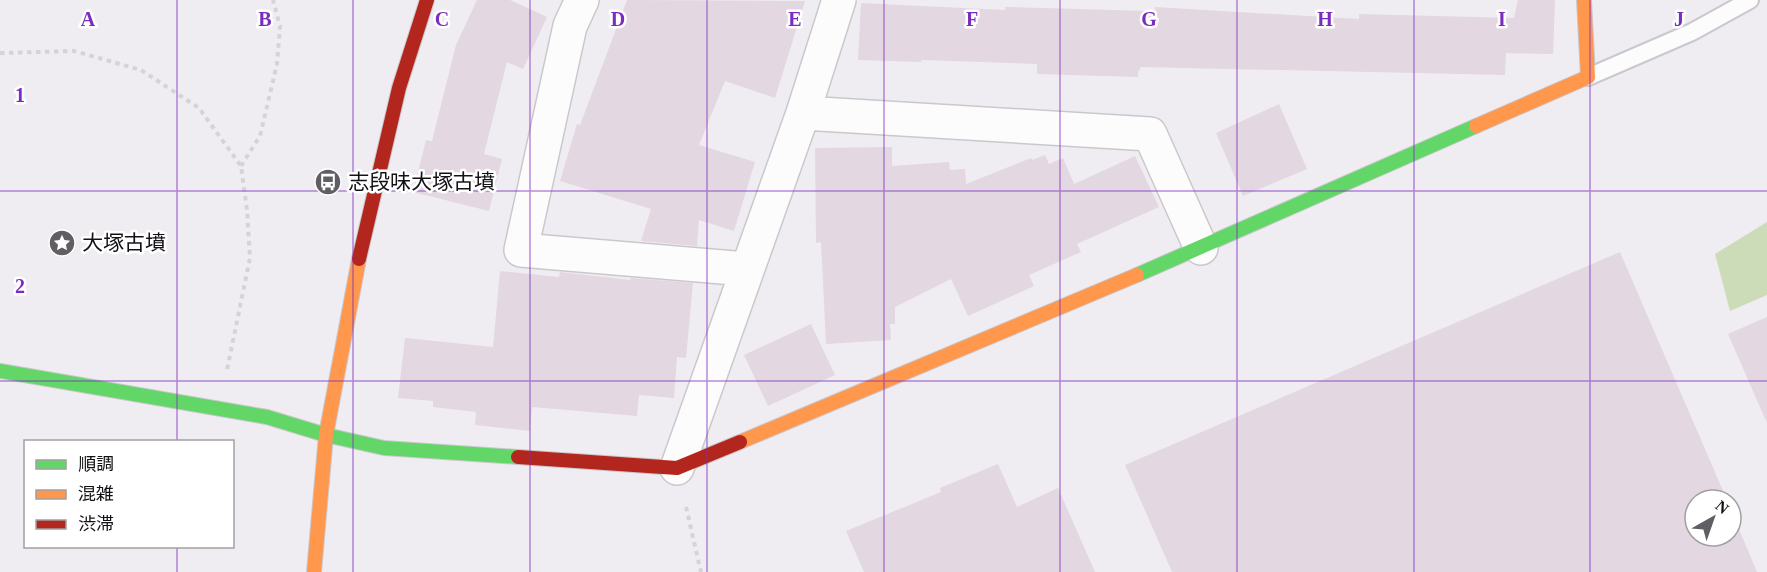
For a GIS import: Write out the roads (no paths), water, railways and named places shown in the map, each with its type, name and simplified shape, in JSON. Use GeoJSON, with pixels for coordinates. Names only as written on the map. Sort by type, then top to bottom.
{"type":"FeatureCollection","features":[{"type":"Feature","properties":{"kind":"street"},"geometry":{"type":"LineString","coordinates":[[314,572],[326,435],[362,246],[399,88],[427,0]]}},
{"type":"Feature","properties":{"kind":"street"},"geometry":{"type":"LineString","coordinates":[[582,0],[570,26],[521,250],[746,269]]}},
{"type":"Feature","properties":{"kind":"street"},"geometry":{"type":"LineString","coordinates":[[677,468],[803,113],[839,0]]}},
{"type":"Feature","properties":{"kind":"street"},"geometry":{"type":"LineString","coordinates":[[0,371],[267,417],[326,435],[384,448],[677,468],[1201,248],[1588,77],[1584,0]]}},
{"type":"Feature","properties":{"kind":"street"},"geometry":{"type":"LineString","coordinates":[[803,113],[1150,134],[1201,248]]}},
{"type":"Feature","properties":{"kind":"lane"},"geometry":{"type":"LineString","coordinates":[[1588,77],[1692,32],[1750,0]]}},
{"type":"Feature","properties":{"kind":"place","name":"志段味大塚古墳"},"geometry":{"type":"Point","coordinates":[328,182]}},
{"type":"Feature","properties":{"kind":"place","name":"大塚古墳"},"geometry":{"type":"Point","coordinates":[62,243]}}]}
